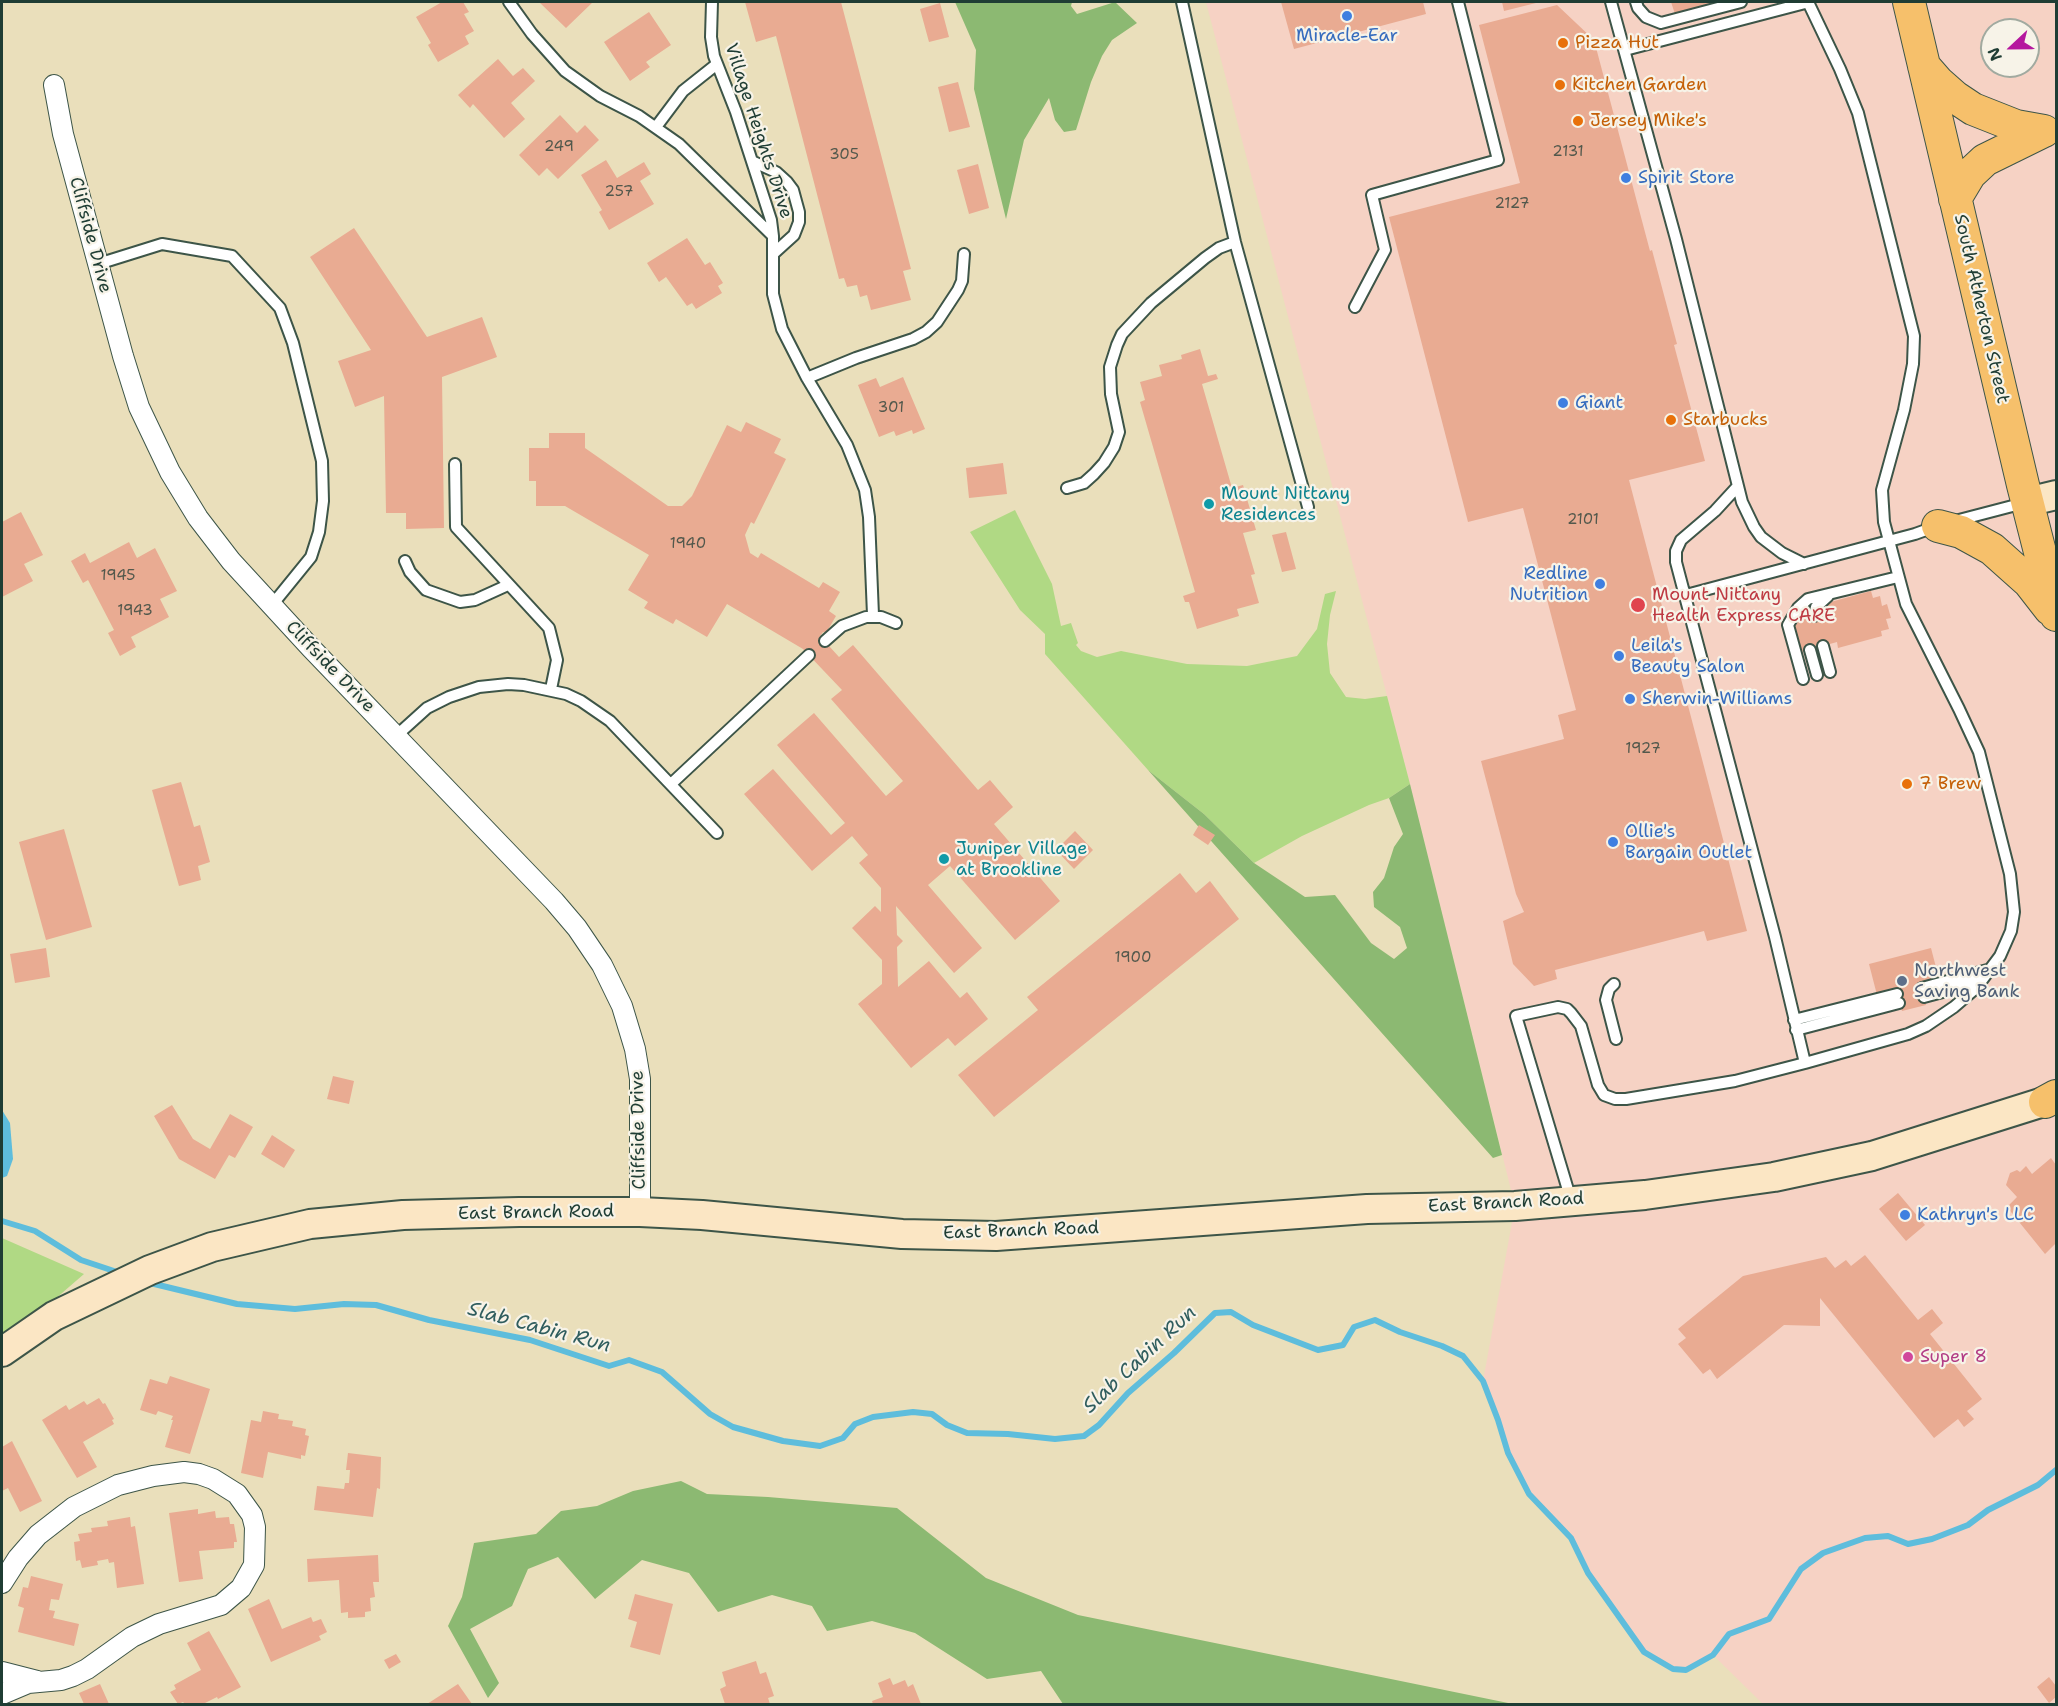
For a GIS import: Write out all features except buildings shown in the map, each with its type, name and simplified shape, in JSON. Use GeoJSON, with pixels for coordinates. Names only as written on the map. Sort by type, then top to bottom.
{"type":"FeatureCollection","features":[{"type":"Feature","properties":{"kind":"main road","name":"South Atherton Street"},"geometry":{"type":"LineString","coordinates":[[1909,2],[1955,199],[2042,499],[2056,617]]}},
{"type":"Feature","properties":{"kind":"main road"},"geometry":{"type":"LineString","coordinates":[[1924,65],[1955,98],[1973,109],[2016,126],[2050,131]]}},
{"type":"Feature","properties":{"kind":"main road"},"geometry":{"type":"LineString","coordinates":[[1955,199],[1970,174],[1985,160],[2050,131]]}},
{"type":"Feature","properties":{"kind":"main road"},"geometry":{"type":"LineString","coordinates":[[1938,525],[1974,538],[2007,561],[2043,598],[2056,617]]}},
{"type":"Feature","properties":{"kind":"main road","name":"East Branch Road"},"geometry":{"type":"LineString","coordinates":[[2,1352],[27,1333],[79,1303],[150,1270],[240,1239],[310,1224],[414,1215],[640,1212],[702,1215],[902,1234],[996,1236],[1366,1209],[1515,1206],[1645,1195],[1774,1177],[1872,1156],[2054,1099]]}},
{"type":"Feature","properties":{"kind":"street","name":"Cliffside Drive"},"geometry":{"type":"LineString","coordinates":[[54,85],[63,134],[139,407],[170,472],[198,518],[231,561],[554,901],[602,965],[622,1006],[635,1049],[640,1079],[640,1212]]}},
{"type":"Feature","properties":{"kind":"street"},"geometry":{"type":"LineString","coordinates":[[2,1583],[38,1535],[74,1507],[127,1483],[153,1476],[184,1472],[213,1479],[237,1494],[252,1515],[255,1527],[254,1565],[241,1588],[221,1605],[159,1624],[132,1637],[87,1669],[72,1676],[60,1680],[28,1683],[2,1694]]}},
{"type":"Feature","properties":{"kind":"street"},"geometry":{"type":"LineString","coordinates":[[2,1672],[40,1682]]}},
{"type":"Feature","properties":{"kind":"lane","name":"Village Heights Drive"},"geometry":{"type":"LineString","coordinates":[[509,2],[532,34],[565,71],[600,96],[639,116],[679,144],[773,237]]}},
{"type":"Feature","properties":{"kind":"lane","name":"Village Heights Drive"},"geometry":{"type":"LineString","coordinates":[[712,2],[711,37],[717,64],[754,162],[771,220],[773,237]]}},
{"type":"Feature","properties":{"kind":"lane"},"geometry":{"type":"LineString","coordinates":[[1182,2],[1235,242],[1308,507]]}},
{"type":"Feature","properties":{"kind":"lane"},"geometry":{"type":"LineString","coordinates":[[1355,307],[1385,250],[1372,195],[1498,160],[1458,2]]}},
{"type":"Feature","properties":{"kind":"lane"},"geometry":{"type":"LineString","coordinates":[[1611,2],[1747,514],[1754,527],[1770,545],[1804,564]]}},
{"type":"Feature","properties":{"kind":"lane"},"geometry":{"type":"LineString","coordinates":[[1636,2],[1646,17],[1661,23],[1741,2]]}},
{"type":"Feature","properties":{"kind":"lane"},"geometry":{"type":"LineString","coordinates":[[1571,1201],[1516,1016],[1558,1007],[1571,1013],[1581,1026],[1598,1085],[1604,1095],[1615,1099],[1735,1081],[1888,1041],[1914,1032],[1954,1007],[1991,969],[2008,939],[2013,922],[2014,901],[2010,874],[1979,752],[1910,613],[1888,541],[1883,517],[1882,494],[1904,410],[1913,364],[1914,336],[1858,113],[1840,69],[1808,2],[1624,50]]}},
{"type":"Feature","properties":{"kind":"lane"},"geometry":{"type":"LineString","coordinates":[[656,127],[683,91],[717,64]]}},
{"type":"Feature","properties":{"kind":"lane"},"geometry":{"type":"LineString","coordinates":[[754,162],[776,172],[787,182],[793,190],[799,212],[799,222],[794,235],[774,254]]}},
{"type":"Feature","properties":{"kind":"lane"},"geometry":{"type":"LineString","coordinates":[[773,237],[772,278],[777,313],[789,344],[807,378],[847,445],[865,490],[869,517],[873,615]]}},
{"type":"Feature","properties":{"kind":"lane"},"geometry":{"type":"LineString","coordinates":[[1067,488],[1084,483],[1104,463],[1114,447],[1119,432],[1109,381],[1113,354],[1122,334],[1140,314],[1205,258],[1219,248],[1235,242]]}},
{"type":"Feature","properties":{"kind":"lane"},"geometry":{"type":"LineString","coordinates":[[98,264],[162,244],[232,256],[280,308],[293,343],[321,461],[323,501],[319,532],[311,557],[272,605]]}},
{"type":"Feature","properties":{"kind":"lane"},"geometry":{"type":"LineString","coordinates":[[807,378],[856,358],[913,339],[926,332],[937,322],[958,290],[962,281],[964,254]]}},
{"type":"Feature","properties":{"kind":"lane"},"geometry":{"type":"LineString","coordinates":[[455,464],[456,527],[549,628],[557,660],[551,689]]}},
{"type":"Feature","properties":{"kind":"lane"},"geometry":{"type":"LineString","coordinates":[[1738,486],[1715,511],[1685,536],[1678,546],[1676,562],[1775,937],[1805,1063]]}},
{"type":"Feature","properties":{"kind":"lane"},"geometry":{"type":"LineString","coordinates":[[1686,595],[1888,541],[1938,525],[2042,499]]}},
{"type":"Feature","properties":{"kind":"lane"},"geometry":{"type":"LineString","coordinates":[[405,561],[410,572],[426,590],[460,602],[476,600],[508,585]]}},
{"type":"Feature","properties":{"kind":"lane"},"geometry":{"type":"LineString","coordinates":[[1803,680],[1788,625],[1798,608],[1808,599],[1898,577]]}},
{"type":"Feature","properties":{"kind":"lane"},"geometry":{"type":"LineString","coordinates":[[1814,616],[1816,607],[1830,594]]}},
{"type":"Feature","properties":{"kind":"lane"},"geometry":{"type":"LineString","coordinates":[[1802,620],[1803,607],[1808,599]]}},
{"type":"Feature","properties":{"kind":"lane"},"geometry":{"type":"LineString","coordinates":[[825,641],[849,623],[873,615],[890,619],[896,623]]}},
{"type":"Feature","properties":{"kind":"lane"},"geometry":{"type":"LineString","coordinates":[[1823,646],[1830,672]]}},
{"type":"Feature","properties":{"kind":"lane"},"geometry":{"type":"LineString","coordinates":[[1810,650],[1817,675]]}},
{"type":"Feature","properties":{"kind":"lane"},"geometry":{"type":"LineString","coordinates":[[670,784],[809,655]]}},
{"type":"Feature","properties":{"kind":"lane"},"geometry":{"type":"LineString","coordinates":[[396,736],[427,708],[449,697],[479,687],[508,684],[551,689],[581,701],[610,722],[717,833]]}},
{"type":"Feature","properties":{"kind":"lane"},"geometry":{"type":"LineString","coordinates":[[1980,982],[1923,992],[1991,969]]}},
{"type":"Feature","properties":{"kind":"lane"},"geometry":{"type":"LineString","coordinates":[[1614,984],[1609,989],[1606,1008],[1616,1039]]}},
{"type":"Feature","properties":{"kind":"lane"},"geometry":{"type":"LineString","coordinates":[[1795,1025],[1898,998]]}},
{"type":"Feature","properties":{"kind":"shaded area"},"geometry":{"type":"Polygon","coordinates":[[[1206,2],[2056,2],[2056,1704],[1763,1704],[1713,1655],[1686,1670],[1673,1669],[1644,1652],[1588,1573],[1571,1538],[1529,1494],[1508,1453],[1483,1381],[1515,1206],[1410,784],[1206,2]]]}},
{"type":"Feature","properties":{"kind":"green space"},"geometry":{"type":"Polygon","coordinates":[[[955,2],[1072,2],[1071,6],[1077,14],[1115,2],[1137,23],[1112,40],[1102,56],[1076,130],[1064,132],[1055,120],[1049,98],[1024,140],[1006,219],[974,89],[976,50],[955,2]]]}},
{"type":"Feature","properties":{"kind":"green space"},"geometry":{"type":"Polygon","coordinates":[[[1015,510],[1052,584],[1061,626],[1071,623],[1078,643],[1076,645],[1081,651],[1097,657],[1121,651],[1187,664],[1247,666],[1297,656],[1317,629],[1325,594],[1336,591],[1330,615],[1327,644],[1330,673],[1346,697],[1365,699],[1387,696],[1410,784],[1389,798],[1302,836],[1254,863],[1204,814],[1148,770],[1045,654],[1045,634],[1020,610],[970,532],[1015,510]]]}},
{"type":"Feature","properties":{"kind":"green space"},"geometry":{"type":"Polygon","coordinates":[[[1148,770],[1204,814],[1254,863],[1305,897],[1335,895],[1371,943],[1394,959],[1407,948],[1400,927],[1374,907],[1373,892],[1384,878],[1394,847],[1403,834],[1389,798],[1410,784],[1502,1155],[1493,1158],[1148,770]]]}},
{"type":"Feature","properties":{"kind":"green space"},"geometry":{"type":"Polygon","coordinates":[[[2,1238],[84,1274],[2,1345],[2,1238]]]}},
{"type":"Feature","properties":{"kind":"green space"},"geometry":{"type":"Polygon","coordinates":[[[681,1481],[707,1494],[897,1508],[986,1578],[1078,1615],[1513,1704],[1063,1704],[1041,1671],[987,1679],[915,1633],[872,1621],[827,1631],[812,1606],[772,1595],[718,1612],[689,1573],[642,1560],[595,1599],[558,1557],[528,1569],[512,1606],[470,1629],[499,1683],[488,1698],[448,1626],[462,1597],[474,1543],[536,1534],[561,1511],[597,1506],[633,1491],[681,1481]]]}},
{"type":"Feature","properties":{"kind":"water"},"geometry":{"type":"Polygon","coordinates":[[[2,1110],[10,1123],[13,1159],[7,1176],[2,1178],[2,1110]]]}},
{"type":"Feature","properties":{"kind":"waterway","name":"Slab Cabin Run"},"geometry":{"type":"LineString","coordinates":[[2,1221],[35,1231],[81,1260],[123,1274]]}},
{"type":"Feature","properties":{"kind":"waterway","name":"Slab Cabin Run"},"geometry":{"type":"LineString","coordinates":[[146,1282],[237,1304],[295,1309],[344,1304],[376,1305],[429,1320],[530,1340],[609,1366],[629,1360],[662,1372],[710,1414],[733,1427],[783,1441],[820,1446],[843,1438],[855,1424],[873,1417],[913,1412],[932,1414],[947,1425],[967,1433],[1055,1439],[1084,1436],[1099,1425],[1128,1393],[1215,1313],[1231,1312],[1253,1325],[1318,1350],[1343,1345],[1354,1327],[1375,1320],[1463,1356],[1483,1381],[1508,1453],[1529,1494],[1571,1538],[1588,1573],[1644,1652],[1673,1669],[1686,1670],[1713,1655],[1729,1634],[1769,1619],[1801,1569],[1823,1553],[1865,1538],[1888,1536],[1908,1544],[1932,1539],[1968,1525],[1988,1510],[2038,1485],[2056,1470]]}},
{"type":"Feature","properties":{"kind":"place","name":"Miracle-Ear"},"geometry":{"type":"Point","coordinates":[1347,16]}},
{"type":"Feature","properties":{"kind":"place","name":"Pizza Hut"},"geometry":{"type":"Point","coordinates":[1563,43]}},
{"type":"Feature","properties":{"kind":"place","name":"Kitchen Garden"},"geometry":{"type":"Point","coordinates":[1560,85]}},
{"type":"Feature","properties":{"kind":"place","name":"Jersey Mike's"},"geometry":{"type":"Point","coordinates":[1578,121]}},
{"type":"Feature","properties":{"kind":"place","name":"Spirit Store"},"geometry":{"type":"Point","coordinates":[1626,178]}},
{"type":"Feature","properties":{"kind":"place","name":"Giant"},"geometry":{"type":"Point","coordinates":[1563,403]}},
{"type":"Feature","properties":{"kind":"place","name":"Starbucks"},"geometry":{"type":"Point","coordinates":[1671,420]}},
{"type":"Feature","properties":{"kind":"place","name":"Mount Nittany Residences"},"geometry":{"type":"Point","coordinates":[1209,504]}},
{"type":"Feature","properties":{"kind":"place","name":"Redline Nutrition"},"geometry":{"type":"Point","coordinates":[1600,584]}},
{"type":"Feature","properties":{"kind":"place","name":"Mount Nittany Health Express CARE"},"geometry":{"type":"Point","coordinates":[1638,605]}},
{"type":"Feature","properties":{"kind":"place","name":"Leila's Beauty Salon"},"geometry":{"type":"Point","coordinates":[1619,656]}},
{"type":"Feature","properties":{"kind":"place","name":"Sherwin-Williams"},"geometry":{"type":"Point","coordinates":[1630,699]}},
{"type":"Feature","properties":{"kind":"place","name":"7 Brew"},"geometry":{"type":"Point","coordinates":[1907,784]}},
{"type":"Feature","properties":{"kind":"place","name":"Ollie's Bargain Outlet"},"geometry":{"type":"Point","coordinates":[1613,842]}},
{"type":"Feature","properties":{"kind":"place","name":"Juniper Village at Brookline"},"geometry":{"type":"Point","coordinates":[944,859]}},
{"type":"Feature","properties":{"kind":"place","name":"Northwest Saving Bank"},"geometry":{"type":"Point","coordinates":[1902,981]}},
{"type":"Feature","properties":{"kind":"place","name":"Kathryn's LLC"},"geometry":{"type":"Point","coordinates":[1905,1215]}},
{"type":"Feature","properties":{"kind":"place","name":"Super 8"},"geometry":{"type":"Point","coordinates":[1908,1357]}}]}
